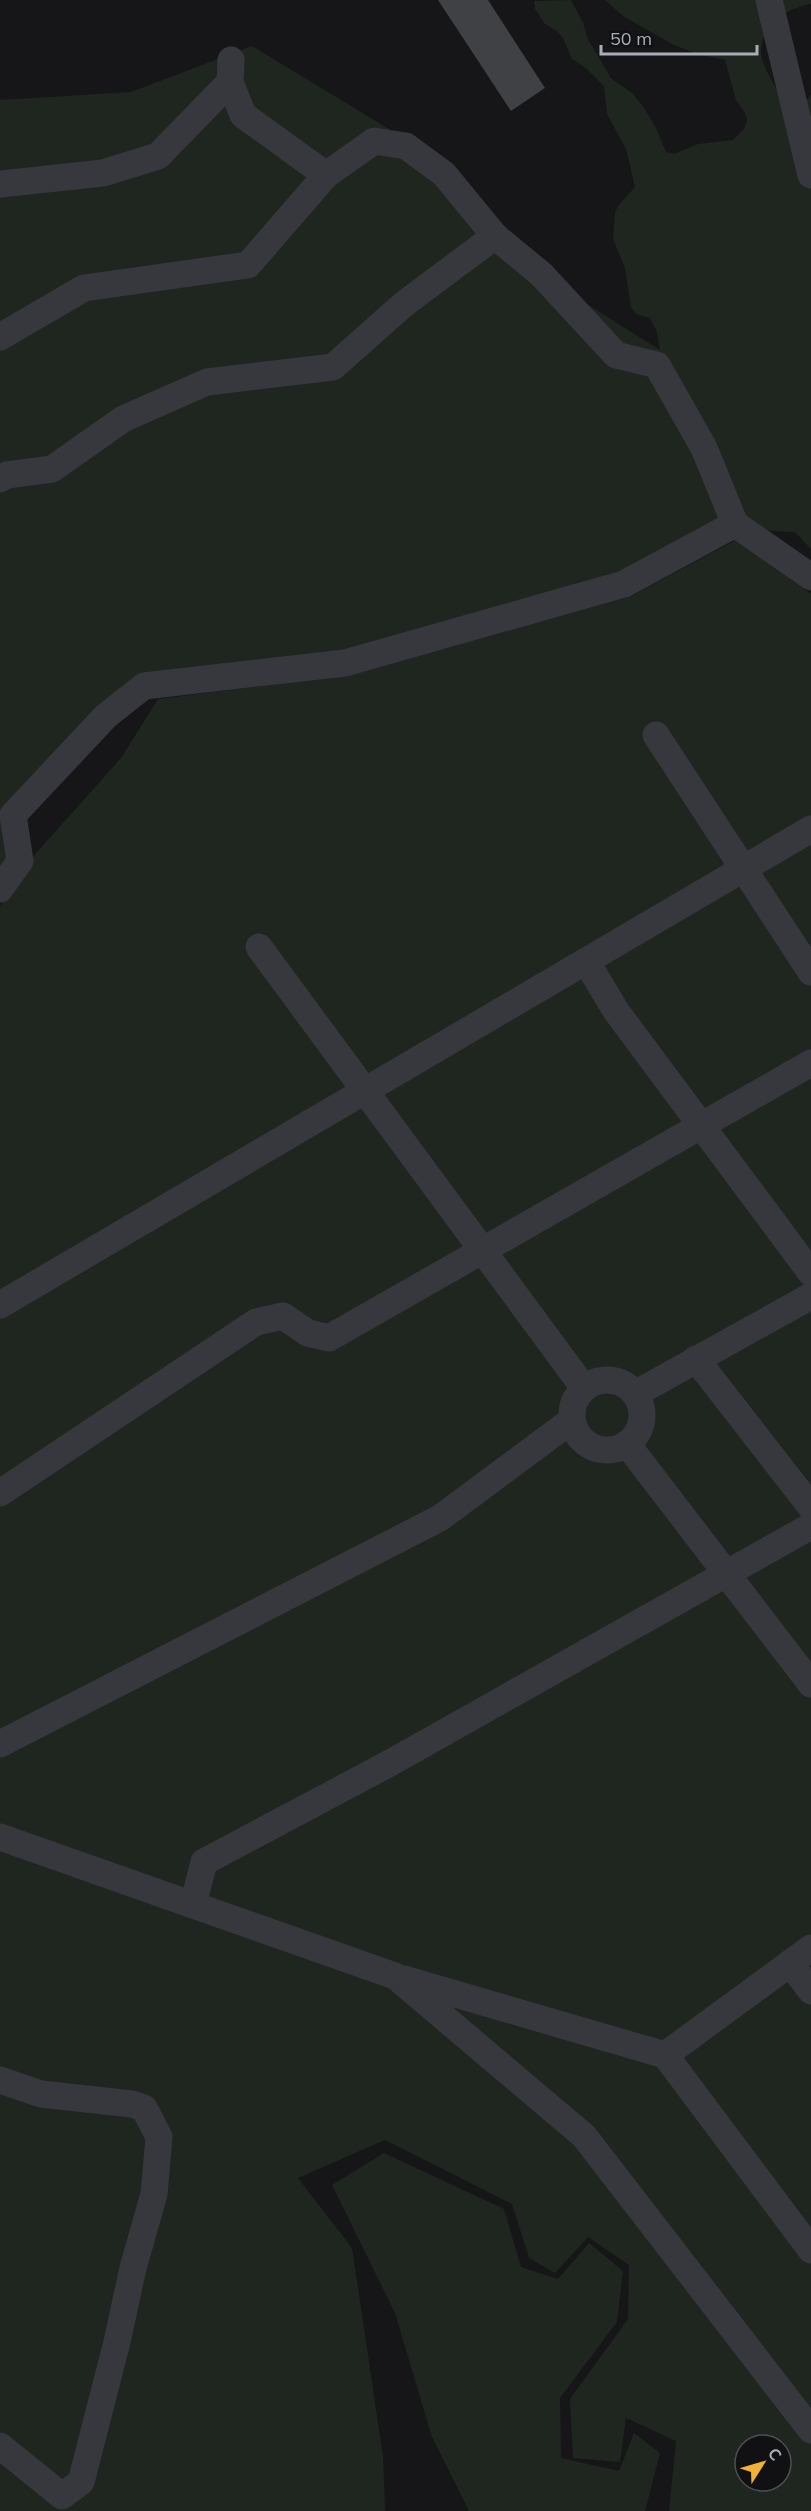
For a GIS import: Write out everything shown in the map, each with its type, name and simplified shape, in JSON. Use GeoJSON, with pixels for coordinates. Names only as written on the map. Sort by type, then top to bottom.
{"type":"FeatureCollection","features":[{"type":"Feature","properties":{"kind":"lane"},"geometry":{"type":"LineString","coordinates":[[769,0],[811,175]]}},
{"type":"Feature","properties":{"kind":"lane"},"geometry":{"type":"LineString","coordinates":[[0,184],[103,173],[158,156],[230,71],[243,115],[326,175]]}},
{"type":"Feature","properties":{"kind":"lane"},"geometry":{"type":"LineString","coordinates":[[0,337],[84,288],[248,265],[326,175],[374,141],[406,146],[444,174],[495,236],[542,276],[616,355],[657,365],[704,448],[735,524],[811,577]]}},
{"type":"Feature","properties":{"kind":"lane"},"geometry":{"type":"LineString","coordinates":[[0,479],[7,475],[52,469],[123,419],[207,382],[333,367],[404,304],[495,236]]}},
{"type":"Feature","properties":{"kind":"lane"},"geometry":{"type":"LineString","coordinates":[[0,889],[21,861],[4,814],[106,716],[144,686],[345,663],[624,584],[735,524]]}},
{"type":"Feature","properties":{"kind":"lane"},"geometry":{"type":"LineString","coordinates":[[656,735],[811,972]]}},
{"type":"Feature","properties":{"kind":"lane"},"geometry":{"type":"LineString","coordinates":[[0,1305],[811,829]]}},
{"type":"Feature","properties":{"kind":"lane"},"geometry":{"type":"LineString","coordinates":[[260,947],[584,1388]]}},
{"type":"Feature","properties":{"kind":"lane"},"geometry":{"type":"LineString","coordinates":[[586,961],[616,1011],[811,1273]]}},
{"type":"Feature","properties":{"kind":"lane"},"geometry":{"type":"LineString","coordinates":[[0,1493],[256,1322],[283,1316],[308,1333],[329,1338],[811,1063]]}},
{"type":"Feature","properties":{"kind":"lane"},"geometry":{"type":"LineString","coordinates":[[635,1394],[811,1296]]}},
{"type":"Feature","properties":{"kind":"lane"},"geometry":{"type":"LineString","coordinates":[[696,1359],[811,1507]]}},
{"type":"Feature","properties":{"kind":"lane"},"geometry":{"type":"LineString","coordinates":[[605,1380],[627,1386],[635,1394],[640,1404],[641,1426],[627,1444],[617,1449],[605,1450],[583,1441],[576,1432],[573,1408],[584,1388],[605,1380]]}},
{"type":"Feature","properties":{"kind":"lane"},"geometry":{"type":"LineString","coordinates":[[0,1744],[440,1518],[573,1420]]}},
{"type":"Feature","properties":{"kind":"lane"},"geometry":{"type":"LineString","coordinates":[[627,1444],[811,1684]]}},
{"type":"Feature","properties":{"kind":"lane"},"geometry":{"type":"LineString","coordinates":[[193,1905],[204,1862],[390,1763],[811,1526]]}},
{"type":"Feature","properties":{"kind":"lane"},"geometry":{"type":"LineString","coordinates":[[0,1838],[395,1976],[660,2052],[665,2055],[803,2221],[811,2250]]}},
{"type":"Feature","properties":{"kind":"lane"},"geometry":{"type":"LineString","coordinates":[[665,2055],[801,1956],[811,1990]]}},
{"type":"Feature","properties":{"kind":"lane"},"geometry":{"type":"LineString","coordinates":[[395,1976],[584,2136],[811,2430]]}},
{"type":"Feature","properties":{"kind":"lane"},"geometry":{"type":"LineString","coordinates":[[0,2080],[40,2094],[132,2104],[144,2108],[159,2137],[154,2194],[133,2268],[117,2342],[81,2482],[62,2496],[0,2446]]}},
{"type":"Feature","properties":{"kind":"shaded area"},"geometry":{"type":"Polygon","coordinates":[[[571,0],[583,23],[588,39],[611,78],[632,93],[643,106],[666,152],[674,154],[698,144],[733,140],[744,129],[747,120],[736,100],[725,60],[694,53],[672,44],[623,16],[605,0],[811,0],[811,4],[793,9],[770,26],[762,43],[761,53],[765,68],[778,92],[807,100],[811,94],[811,549],[795,532],[772,531],[757,527],[620,577],[342,653],[140,676],[2,821],[7,864],[0,874],[0,100],[131,92],[252,46],[432,155],[574,296],[660,350],[657,332],[650,318],[636,314],[631,307],[625,268],[613,239],[615,213],[618,206],[635,187],[626,149],[607,114],[604,86],[587,69],[572,59],[563,38],[544,23],[535,9],[534,1],[571,0]]]}},
{"type":"Feature","properties":{"kind":"shaded area"},"geometry":{"type":"Polygon","coordinates":[[[736,540],[811,594],[811,2511],[669,2511],[676,2441],[626,2418],[620,2462],[573,2458],[570,2399],[628,2319],[629,2265],[588,2237],[555,2273],[529,2258],[512,2204],[385,2140],[298,2178],[352,2248],[383,2456],[385,2511],[0,2511],[0,906],[30,860],[121,758],[158,699],[351,675],[631,596],[736,540]]]}},
{"type":"Feature","properties":{"kind":"shaded area"},"geometry":{"type":"Polygon","coordinates":[[[384,2153],[504,2209],[521,2267],[558,2279],[589,2243],[623,2271],[617,2322],[560,2398],[561,2458],[619,2471],[634,2433],[660,2453],[645,2511],[469,2511],[432,2437],[395,2313],[332,2185],[384,2153]]]}},
{"type":"Feature","properties":{"kind":"building"},"geometry":{"type":"Polygon","coordinates":[[[438,0],[488,0],[545,88],[511,111],[438,0]]]}}]}
